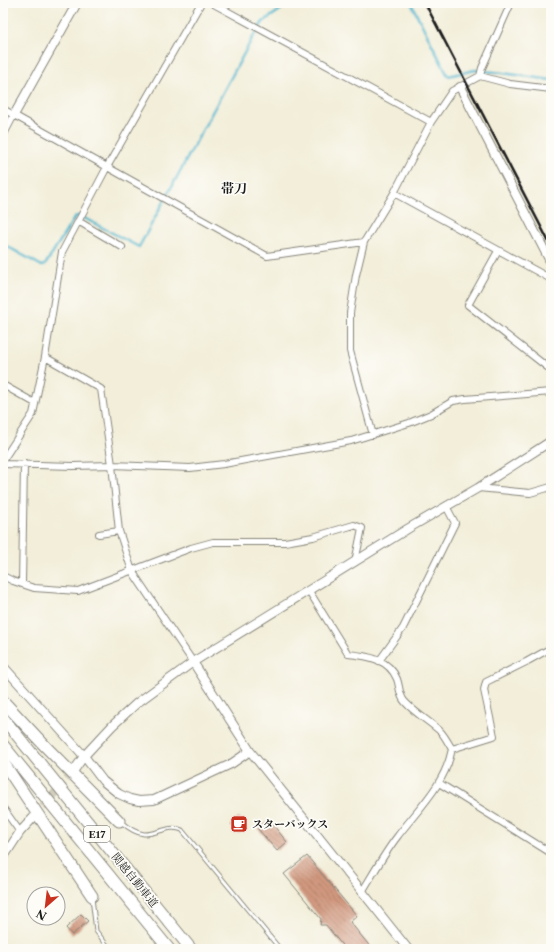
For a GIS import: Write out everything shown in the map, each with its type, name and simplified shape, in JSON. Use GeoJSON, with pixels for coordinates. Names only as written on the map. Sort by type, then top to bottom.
{"type":"FeatureCollection","features":[{"type":"Feature","properties":{"kind":"highway"},"geometry":{"type":"LineString","coordinates":[[3,700],[46,747],[119,821]]}},
{"type":"Feature","properties":{"kind":"highway","name":"関越自動車道"},"geometry":{"type":"LineString","coordinates":[[3,718],[191,949]]}},
{"type":"Feature","properties":{"kind":"highway","name":"関越自動車道"},"geometry":{"type":"LineString","coordinates":[[3,746],[169,949]]}},
{"type":"Feature","properties":{"kind":"highway"},"geometry":{"type":"LineString","coordinates":[[3,762],[92,896]]}},
{"type":"Feature","properties":{"kind":"street"},"geometry":{"type":"LineString","coordinates":[[3,136],[77,3]]}},
{"type":"Feature","properties":{"kind":"street"},"geometry":{"type":"LineString","coordinates":[[3,460],[32,414],[45,357],[62,252],[106,166],[201,3]]}},
{"type":"Feature","properties":{"kind":"street"},"geometry":{"type":"LineString","coordinates":[[212,3],[431,122]]}},
{"type":"Feature","properties":{"kind":"street"},"geometry":{"type":"LineString","coordinates":[[373,435],[350,351],[350,313],[356,275],[364,242],[394,193],[431,122],[452,91],[481,72],[511,3]]}},
{"type":"Feature","properties":{"kind":"street"},"geometry":{"type":"LineString","coordinates":[[481,72],[510,84],[551,89]]}},
{"type":"Feature","properties":{"kind":"street"},"geometry":{"type":"LineString","coordinates":[[460,87],[551,263]]}},
{"type":"Feature","properties":{"kind":"street"},"geometry":{"type":"LineString","coordinates":[[3,109],[267,256],[364,242]]}},
{"type":"Feature","properties":{"kind":"street"},"geometry":{"type":"LineString","coordinates":[[394,193],[551,279]]}},
{"type":"Feature","properties":{"kind":"street"},"geometry":{"type":"LineString","coordinates":[[78,221],[122,247]]}},
{"type":"Feature","properties":{"kind":"street"},"geometry":{"type":"LineString","coordinates":[[498,251],[468,305],[551,370]]}},
{"type":"Feature","properties":{"kind":"street"},"geometry":{"type":"LineString","coordinates":[[45,357],[101,389],[120,531],[132,571],[250,751],[408,949]]}},
{"type":"Feature","properties":{"kind":"street"},"geometry":{"type":"LineString","coordinates":[[3,385],[35,403]]}},
{"type":"Feature","properties":{"kind":"street"},"geometry":{"type":"LineString","coordinates":[[3,464],[73,466],[112,465],[190,468],[224,464],[351,441],[373,435],[431,414],[453,401],[551,392]]}},
{"type":"Feature","properties":{"kind":"street"},"geometry":{"type":"LineString","coordinates":[[75,769],[84,756],[112,726],[137,703],[193,662],[409,528],[478,488],[551,441]]}},
{"type":"Feature","properties":{"kind":"street"},"geometry":{"type":"LineString","coordinates":[[22,584],[24,464]]}},
{"type":"Feature","properties":{"kind":"street"},"geometry":{"type":"LineString","coordinates":[[478,488],[530,493],[551,487]]}},
{"type":"Feature","properties":{"kind":"street"},"geometry":{"type":"LineString","coordinates":[[379,661],[403,628],[455,523],[446,506]]}},
{"type":"Feature","properties":{"kind":"street"},"geometry":{"type":"LineString","coordinates":[[3,576],[34,588],[78,591],[191,548],[213,542],[285,542],[313,537],[354,525],[362,528],[355,562]]}},
{"type":"Feature","properties":{"kind":"street"},"geometry":{"type":"LineString","coordinates":[[99,534],[120,531]]}},
{"type":"Feature","properties":{"kind":"street"},"geometry":{"type":"LineString","coordinates":[[309,591],[348,654],[370,657],[390,667],[397,680],[403,701],[441,732],[452,749],[448,766],[439,783],[426,803],[396,838],[362,892]]}},
{"type":"Feature","properties":{"kind":"street"},"geometry":{"type":"LineString","coordinates":[[452,749],[494,736],[484,690],[486,682],[551,648]]}},
{"type":"Feature","properties":{"kind":"street"},"geometry":{"type":"LineString","coordinates":[[3,666],[84,756],[103,781],[109,787],[130,799],[146,801],[154,800],[224,767],[250,751]]}},
{"type":"Feature","properties":{"kind":"street"},"geometry":{"type":"LineString","coordinates":[[439,783],[551,853]]}},
{"type":"Feature","properties":{"kind":"street"},"geometry":{"type":"LineString","coordinates":[[3,808],[20,832]]}},
{"type":"Feature","properties":{"kind":"street"},"geometry":{"type":"LineString","coordinates":[[3,858],[20,832],[33,818]]}},
{"type":"Feature","properties":{"kind":"lane"},"geometry":{"type":"LineString","coordinates":[[119,821],[133,830],[144,834],[175,828],[182,830],[280,949]]}},
{"type":"Feature","properties":{"kind":"lane"},"geometry":{"type":"LineString","coordinates":[[92,896],[96,932],[110,949]]}},
{"type":"Feature","properties":{"kind":"building"},"geometry":{"type":"Polygon","coordinates":[[[239,818],[247,828],[239,833],[231,824],[239,818]]]}},
{"type":"Feature","properties":{"kind":"building"},"geometry":{"type":"Polygon","coordinates":[[[269,820],[287,842],[277,851],[258,829],[269,820]]]}},
{"type":"Feature","properties":{"kind":"building"},"geometry":{"type":"Polygon","coordinates":[[[307,856],[357,916],[350,922],[372,949],[345,949],[326,925],[320,925],[321,919],[284,874],[307,856]]]}},
{"type":"Feature","properties":{"kind":"building"},"geometry":{"type":"Polygon","coordinates":[[[81,914],[88,921],[72,935],[66,928],[81,914]]]}},
{"type":"Feature","properties":{"kind":"waterway"},"geometry":{"type":"LineString","coordinates":[[3,244],[42,266],[45,265],[75,217],[78,216],[139,247],[253,37],[263,22],[283,8],[286,3]]}},
{"type":"Feature","properties":{"kind":"waterway"},"geometry":{"type":"LineString","coordinates":[[411,3],[448,76],[475,70],[551,80]]}},
{"type":"Feature","properties":{"kind":"tunnel"},"geometry":{"type":"LineString","coordinates":[[35,816],[75,769]]}},
{"type":"Feature","properties":{"kind":"railway"},"geometry":{"type":"LineString","coordinates":[[425,3],[551,246]]}},
{"type":"Feature","properties":{"kind":"place","name":"スターバックス"},"geometry":{"type":"Point","coordinates":[239,824]}},
{"type":"Feature","properties":{"kind":"district","name":"帯刀"},"geometry":{"type":"Point","coordinates":[234,188]}}]}
